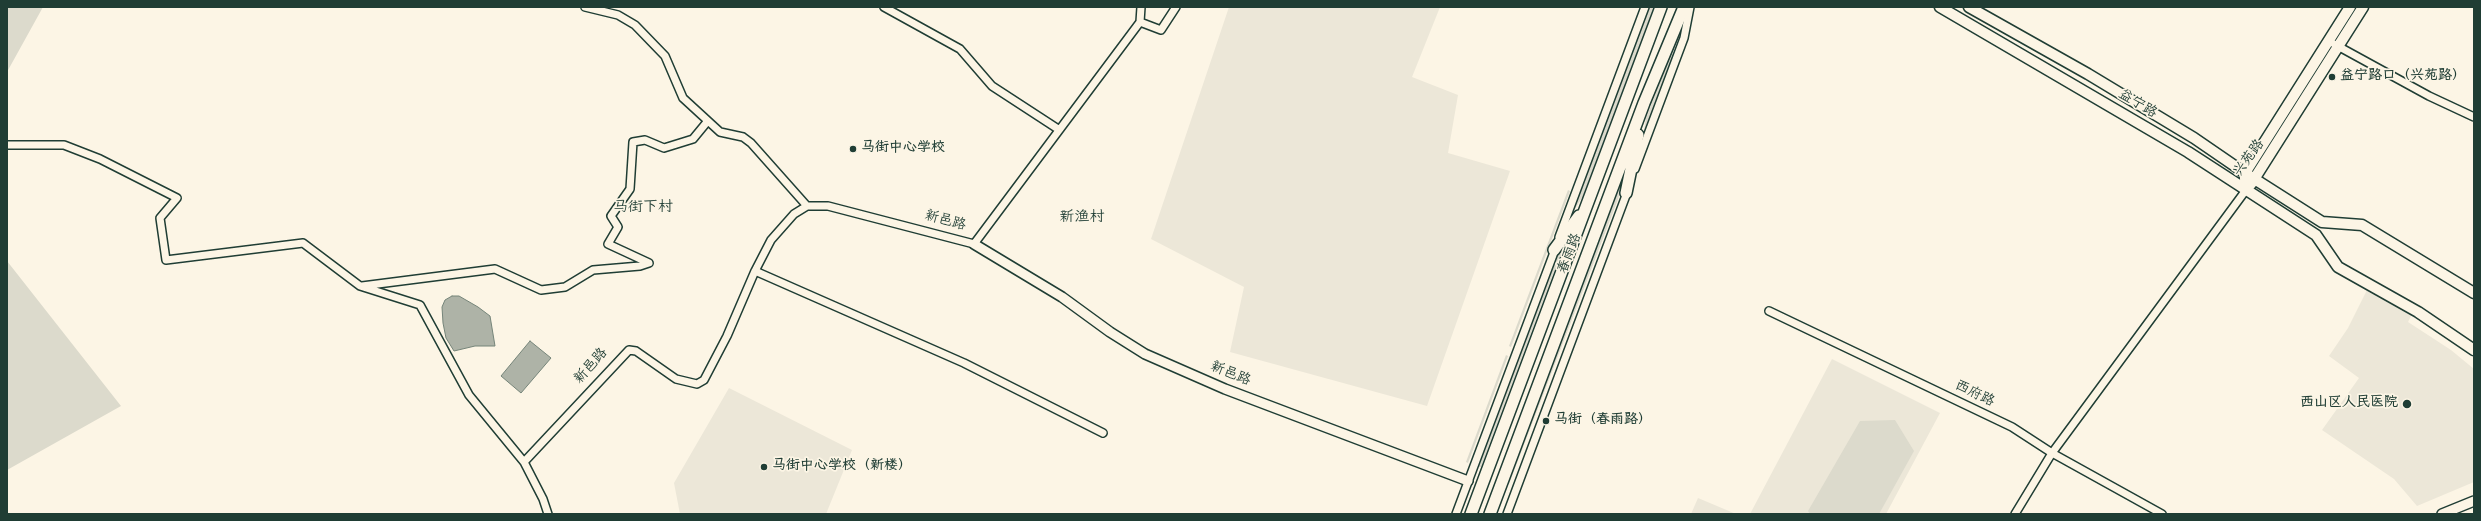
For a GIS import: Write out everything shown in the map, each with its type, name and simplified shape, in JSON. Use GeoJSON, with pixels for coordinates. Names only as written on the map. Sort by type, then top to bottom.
{"type":"FeatureCollection","features":[{"type":"Feature","properties":{"kind":"main road","name":"春雨路"},"geometry":{"type":"LineString","coordinates":[[1471,514],[1661,7]]}},
{"type":"Feature","properties":{"kind":"main road","name":"春雨路"},"geometry":{"type":"LineString","coordinates":[[1490,514],[1644,103],[1684,7]]}},
{"type":"Feature","properties":{"kind":"main road","name":"益宁路"},"geometry":{"type":"LineString","coordinates":[[1940,7],[2081,87],[2188,152],[2316,235],[2338,267],[2418,312],[2474,350]]}},
{"type":"Feature","properties":{"kind":"main road","name":"益宁路"},"geometry":{"type":"LineString","coordinates":[[1969,7],[2088,74],[2188,134],[2245,173],[2322,222],[2362,226],[2474,293]]}},
{"type":"Feature","properties":{"kind":"main road","name":"兴苑路"},"geometry":{"type":"LineString","coordinates":[[2246,190],[2245,173],[2350,7]]}},
{"type":"Feature","properties":{"kind":"main road","name":"兴苑路"},"geometry":{"type":"LineString","coordinates":[[2246,190],[2256,180],[2364,7]]}},
{"type":"Feature","properties":{"kind":"main road"},"geometry":{"type":"LineString","coordinates":[[1626,193],[1644,103]]}},
{"type":"Feature","properties":{"kind":"main road"},"geometry":{"type":"LineString","coordinates":[[1554,250],[1588,204]]}},
{"type":"Feature","properties":{"kind":"street"},"geometry":{"type":"LineString","coordinates":[[586,7],[618,15],[635,25],[655,43],[665,56],[683,98],[720,132],[743,137],[751,143],[807,206]]}},
{"type":"Feature","properties":{"kind":"street"},"geometry":{"type":"LineString","coordinates":[[884,7],[960,48],[992,86],[1058,129]]}},
{"type":"Feature","properties":{"kind":"street"},"geometry":{"type":"LineString","coordinates":[[974,244],[1058,129],[1140,22],[1141,7]]}},
{"type":"Feature","properties":{"kind":"street"},"geometry":{"type":"LineString","coordinates":[[1140,22],[1162,30],[1176,7]]}},
{"type":"Feature","properties":{"kind":"street"},"geometry":{"type":"LineString","coordinates":[[1456,514],[1645,7]]}},
{"type":"Feature","properties":{"kind":"street"},"geometry":{"type":"LineString","coordinates":[[1507,514],[1684,38],[1690,7]]}},
{"type":"Feature","properties":{"kind":"street"},"geometry":{"type":"LineString","coordinates":[[2328,41],[2429,96],[2474,117]]}},
{"type":"Feature","properties":{"kind":"street"},"geometry":{"type":"LineString","coordinates":[[360,286],[495,269],[541,290],[565,287],[593,270],[640,266],[649,263],[608,244],[618,227],[611,216],[630,189],[633,142],[645,140],[664,148],[693,139],[708,122]]}},
{"type":"Feature","properties":{"kind":"street"},"geometry":{"type":"LineString","coordinates":[[7,145],[64,145],[100,158],[177,198],[160,218],[166,260],[303,243],[360,286],[420,305],[469,395],[524,462],[543,499],[548,514]]}},
{"type":"Feature","properties":{"kind":"street"},"geometry":{"type":"LineString","coordinates":[[2015,514],[2052,453],[2246,190]]}},
{"type":"Feature","properties":{"kind":"street","name":"新邑路"},"geometry":{"type":"LineString","coordinates":[[524,462],[629,350],[636,351],[676,379],[697,384],[704,380],[727,336],[755,271],[771,240],[783,224],[807,206],[828,206],[974,244],[1062,297],[1110,332],[1145,354],[1224,389],[1468,481]]}},
{"type":"Feature","properties":{"kind":"street"},"geometry":{"type":"LineString","coordinates":[[755,271],[964,363],[1103,433]]}},
{"type":"Feature","properties":{"kind":"street","name":"西府路"},"geometry":{"type":"LineString","coordinates":[[1769,311],[2012,427],[2052,453],[2162,514]]}},
{"type":"Feature","properties":{"kind":"street"},"geometry":{"type":"LineString","coordinates":[[2442,514],[2474,501]]}},
{"type":"Feature","properties":{"kind":"shaded area"},"geometry":{"type":"Polygon","coordinates":[[[7,7],[43,7],[7,72],[7,7]]]}},
{"type":"Feature","properties":{"kind":"shaded area"},"geometry":{"type":"Polygon","coordinates":[[[1229,7],[1440,7],[1412,77],[1458,95],[1448,153],[1510,171],[1427,406],[1230,352],[1244,287],[1151,239],[1229,7]]]}},
{"type":"Feature","properties":{"kind":"shaded area"},"geometry":{"type":"Polygon","coordinates":[[[1648,7],[1654,7],[1583,196],[1573,212],[1571,212],[1648,7]]]}},
{"type":"Feature","properties":{"kind":"shaded area"},"geometry":{"type":"Polygon","coordinates":[[[1676,47],[1678,47],[1644,138],[1646,118],[1667,65],[1676,47]]]}},
{"type":"Feature","properties":{"kind":"shaded area"},"geometry":{"type":"Polygon","coordinates":[[[1622,173],[1624,174],[1620,194],[1509,484],[1507,483],[1622,173]]]}},
{"type":"Feature","properties":{"kind":"shaded area"},"geometry":{"type":"Polygon","coordinates":[[[1568,190],[1570,191],[1511,347],[1509,346],[1568,190]]]}},
{"type":"Feature","properties":{"kind":"shaded area"},"geometry":{"type":"Polygon","coordinates":[[[1559,252],[1561,253],[1481,467],[1478,467],[1550,271],[1559,252]]]}},
{"type":"Feature","properties":{"kind":"shaded area"},"geometry":{"type":"Polygon","coordinates":[[[7,261],[121,406],[7,470],[7,261]]]}},
{"type":"Feature","properties":{"kind":"shaded area","name":"西山区人民医院"},"geometry":{"type":"Polygon","coordinates":[[[2368,288],[2412,314],[2408,322],[2451,350],[2474,369],[2474,482],[2417,506],[2394,479],[2322,430],[2359,378],[2329,356],[2348,328],[2368,288]]]}},
{"type":"Feature","properties":{"kind":"shaded area"},"geometry":{"type":"Polygon","coordinates":[[[452,296],[459,296],[490,316],[495,346],[475,346],[454,351],[446,338],[442,307],[445,300],[452,296]]]}},
{"type":"Feature","properties":{"kind":"shaded area"},"geometry":{"type":"Polygon","coordinates":[[[530,341],[551,358],[521,393],[501,376],[530,341]]]}},
{"type":"Feature","properties":{"kind":"shaded area"},"geometry":{"type":"Polygon","coordinates":[[[1506,355],[1508,356],[1468,463],[1466,462],[1506,355]]]}},
{"type":"Feature","properties":{"kind":"shaded area"},"geometry":{"type":"Polygon","coordinates":[[[1832,359],[1940,413],[1886,514],[1750,514],[1832,359]]]}},
{"type":"Feature","properties":{"kind":"shaded area","name":"马街中心学校（新楼）"},"geometry":{"type":"Polygon","coordinates":[[[729,388],[852,450],[826,514],[680,514],[674,483],[729,388]]]}},
{"type":"Feature","properties":{"kind":"shaded area"},"geometry":{"type":"Polygon","coordinates":[[[1895,420],[1914,451],[1879,514],[1810,514],[1808,511],[1860,421],[1895,420]]]}},
{"type":"Feature","properties":{"kind":"shaded area"},"geometry":{"type":"Polygon","coordinates":[[[1698,498],[1736,514],[1691,514],[1698,498]]]}},
{"type":"Feature","properties":{"kind":"place","name":"益宁路口（兴苑路）"},"geometry":{"type":"Point","coordinates":[2332,77]}},
{"type":"Feature","properties":{"kind":"place","name":"马街中心学校"},"geometry":{"type":"Point","coordinates":[853,149]}},
{"type":"Feature","properties":{"kind":"place","name":"西山区人民医院"},"geometry":{"type":"Point","coordinates":[2407,404]}},
{"type":"Feature","properties":{"kind":"place","name":"马街（春雨路）"},"geometry":{"type":"Point","coordinates":[1546,421]}},
{"type":"Feature","properties":{"kind":"place","name":"马街中心学校（新楼）"},"geometry":{"type":"Point","coordinates":[764,467]}},
{"type":"Feature","properties":{"kind":"district","name":"马街下村"},"geometry":{"type":"Point","coordinates":[643,209]}},
{"type":"Feature","properties":{"kind":"district","name":"新渔村"},"geometry":{"type":"Point","coordinates":[1082,219]}}]}
